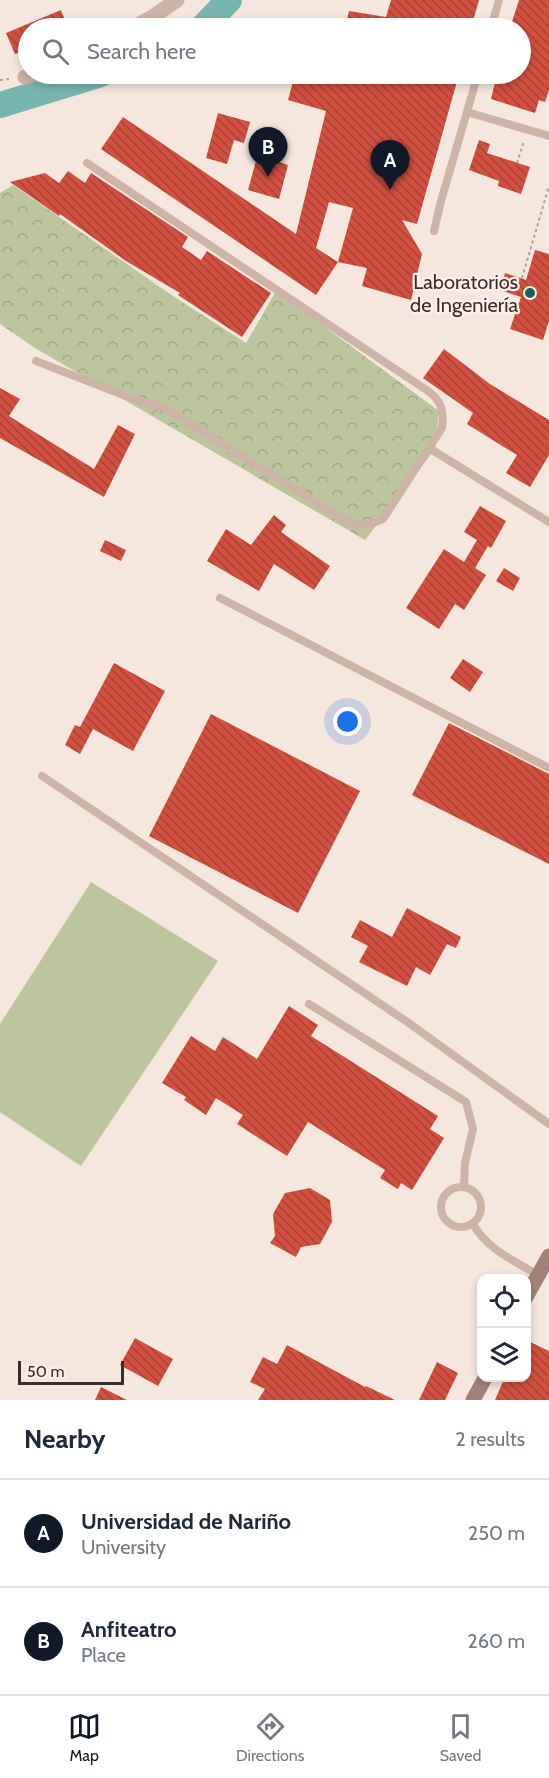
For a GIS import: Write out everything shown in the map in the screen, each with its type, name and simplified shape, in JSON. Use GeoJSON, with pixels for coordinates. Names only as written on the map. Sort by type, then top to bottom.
{"type":"FeatureCollection","features":[{"type":"Feature","properties":{"kind":"main road"},"geometry":{"type":"LineString","coordinates":[[531,1288],[549,1256]]}},
{"type":"Feature","properties":{"kind":"main road"},"geometry":{"type":"LineString","coordinates":[[473,1400],[482,1382]]}},
{"type":"Feature","properties":{"kind":"street"},"geometry":{"type":"LineString","coordinates":[[151,18],[177,0]]}},
{"type":"Feature","properties":{"kind":"lane"},"geometry":{"type":"LineString","coordinates":[[494,18],[500,0]]}},
{"type":"Feature","properties":{"kind":"lane"},"geometry":{"type":"LineString","coordinates":[[435,231],[441,201],[475,84]]}},
{"type":"Feature","properties":{"kind":"lane"},"geometry":{"type":"LineString","coordinates":[[467,112],[549,136]]}},
{"type":"Feature","properties":{"kind":"lane"},"geometry":{"type":"LineString","coordinates":[[36,361],[130,398],[165,408],[349,523],[357,525],[366,525],[383,519],[442,428],[440,403],[435,396],[87,163]]}},
{"type":"Feature","properties":{"kind":"lane"},"geometry":{"type":"LineString","coordinates":[[429,448],[549,522]]}},
{"type":"Feature","properties":{"kind":"lane"},"geometry":{"type":"LineString","coordinates":[[220,598],[549,768]]}},
{"type":"Feature","properties":{"kind":"lane"},"geometry":{"type":"LineString","coordinates":[[42,776],[406,1021],[549,1124]]}},
{"type":"Feature","properties":{"kind":"lane"},"geometry":{"type":"LineString","coordinates":[[309,1004],[466,1102],[473,1129],[465,1162],[464,1187]]}},
{"type":"Feature","properties":{"kind":"lane"},"geometry":{"type":"LineString","coordinates":[[464,1187],[477,1195],[481,1210],[473,1224],[458,1227],[444,1219],[441,1204],[449,1190],[464,1187]]}},
{"type":"Feature","properties":{"kind":"lane"},"geometry":{"type":"LineString","coordinates":[[473,1224],[482,1239],[538,1275]]}},
{"type":"Feature","properties":{"kind":"path"},"geometry":{"type":"LineString","coordinates":[[517,163],[528,130]]}},
{"type":"Feature","properties":{"kind":"path"},"geometry":{"type":"LineString","coordinates":[[522,278],[549,186]]}},
{"type":"Feature","properties":{"kind":"green space"},"geometry":{"type":"Polygon","coordinates":[[[13,185],[173,296],[246,343],[276,291],[439,411],[435,449],[365,540],[35,348],[0,324],[0,193],[13,185]]]}},
{"type":"Feature","properties":{"kind":"green space"},"geometry":{"type":"Polygon","coordinates":[[[91,882],[218,961],[81,1166],[0,1112],[0,1024],[91,882]]]}},
{"type":"Feature","properties":{"kind":"building"},"geometry":{"type":"Polygon","coordinates":[[[391,0],[479,0],[474,18],[347,18],[349,11],[386,17],[391,0]]]}},
{"type":"Feature","properties":{"kind":"building"},"geometry":{"type":"Polygon","coordinates":[[[519,0],[549,0],[549,90],[545,102],[539,100],[535,113],[491,99],[495,84],[531,84],[531,18],[513,18],[519,0]]]}},
{"type":"Feature","properties":{"kind":"building"},"geometry":{"type":"Polygon","coordinates":[[[61,10],[64,18],[42,18],[61,10]]]}},
{"type":"Feature","properties":{"kind":"building"},"geometry":{"type":"Polygon","coordinates":[[[18,28],[18,53],[15,54],[6,33],[18,28]]]}},
{"type":"Feature","properties":{"kind":"building"},"geometry":{"type":"Polygon","coordinates":[[[292,84],[456,84],[417,224],[402,220],[422,254],[411,300],[362,286],[367,268],[338,262],[316,295],[101,149],[123,117],[296,234],[326,111],[288,100],[292,84]],[[329,202],[316,248],[338,262],[353,208],[329,202]]]}},
{"type":"Feature","properties":{"kind":"building"},"geometry":{"type":"Polygon","coordinates":[[[218,113],[250,122],[244,143],[234,140],[227,164],[206,158],[218,113]]]}},
{"type":"Feature","properties":{"kind":"building"},"geometry":{"type":"Polygon","coordinates":[[[479,140],[490,144],[487,153],[530,167],[521,194],[498,186],[499,181],[469,170],[479,140]]]}},
{"type":"Feature","properties":{"kind":"building"},"geometry":{"type":"Polygon","coordinates":[[[260,146],[279,152],[277,161],[288,165],[279,199],[248,190],[260,146]]]}},
{"type":"Feature","properties":{"kind":"building"},"geometry":{"type":"Polygon","coordinates":[[[68,171],[85,183],[91,173],[188,237],[182,247],[201,260],[207,251],[271,293],[242,337],[178,295],[180,293],[126,261],[10,182],[45,173],[59,183],[68,171]]]}},
{"type":"Feature","properties":{"kind":"building","name":"Laboratorios de Ingeniería"},"geometry":{"type":"Polygon","coordinates":[[[535,250],[549,254],[549,321],[543,340],[510,329],[521,297],[500,290],[505,273],[526,280],[535,250]]]}},
{"type":"Feature","properties":{"kind":"building"},"geometry":{"type":"Polygon","coordinates":[[[444,349],[490,384],[549,420],[549,455],[530,487],[506,473],[517,455],[467,424],[473,413],[423,378],[444,349]]]}},
{"type":"Feature","properties":{"kind":"building"},"geometry":{"type":"Polygon","coordinates":[[[0,388],[20,399],[9,416],[94,469],[118,425],[135,434],[104,497],[0,438],[0,388]]]}},
{"type":"Feature","properties":{"kind":"building"},"geometry":{"type":"Polygon","coordinates":[[[480,506],[506,521],[491,548],[488,546],[475,568],[486,575],[464,610],[455,604],[439,629],[406,608],[444,549],[464,562],[477,540],[464,532],[480,506]]]}},
{"type":"Feature","properties":{"kind":"building"},"geometry":{"type":"Polygon","coordinates":[[[274,515],[286,525],[281,532],[330,566],[314,590],[274,564],[259,591],[207,561],[226,529],[251,545],[274,515]]]}},
{"type":"Feature","properties":{"kind":"building"},"geometry":{"type":"Polygon","coordinates":[[[105,540],[126,550],[121,561],[100,551],[105,540]]]}},
{"type":"Feature","properties":{"kind":"building"},"geometry":{"type":"Polygon","coordinates":[[[504,568],[520,578],[513,591],[496,581],[504,568]]]}},
{"type":"Feature","properties":{"kind":"building"},"geometry":{"type":"Polygon","coordinates":[[[463,659],[483,672],[470,692],[450,678],[463,659]]]}},
{"type":"Feature","properties":{"kind":"building"},"geometry":{"type":"Polygon","coordinates":[[[114,663],[165,691],[133,751],[93,729],[80,754],[65,745],[75,725],[80,727],[114,663]]]}},
{"type":"Feature","properties":{"kind":"building"},"geometry":{"type":"Polygon","coordinates":[[[211,714],[360,791],[298,913],[149,836],[211,714]]]}},
{"type":"Feature","properties":{"kind":"building"},"geometry":{"type":"Polygon","coordinates":[[[449,723],[549,774],[549,864],[412,795],[449,723]]]}},
{"type":"Feature","properties":{"kind":"building"},"geometry":{"type":"Polygon","coordinates":[[[407,908],[461,937],[456,948],[447,944],[430,975],[416,967],[407,986],[359,962],[368,946],[351,937],[360,920],[392,937],[407,908]]]}},
{"type":"Feature","properties":{"kind":"building"},"geometry":{"type":"Polygon","coordinates":[[[289,1006],[318,1025],[311,1036],[438,1116],[430,1129],[444,1138],[412,1190],[401,1183],[398,1189],[380,1178],[385,1170],[308,1122],[287,1156],[237,1124],[243,1115],[216,1098],[206,1115],[184,1100],[186,1097],[162,1083],[191,1036],[215,1051],[223,1037],[257,1059],[289,1006]]]}},
{"type":"Feature","properties":{"kind":"building"},"geometry":{"type":"Polygon","coordinates":[[[310,1188],[330,1200],[332,1222],[320,1244],[301,1247],[296,1257],[270,1243],[275,1236],[273,1214],[285,1193],[310,1188]]]}},
{"type":"Feature","properties":{"kind":"building"},"geometry":{"type":"Polygon","coordinates":[[[135,1338],[173,1359],[158,1386],[120,1365],[135,1338]]]}},
{"type":"Feature","properties":{"kind":"building"},"geometry":{"type":"Polygon","coordinates":[[[531,1342],[549,1351],[549,1400],[495,1400],[503,1382],[531,1382],[531,1342]]]}},
{"type":"Feature","properties":{"kind":"building"},"geometry":{"type":"Polygon","coordinates":[[[287,1345],[365,1387],[395,1400],[258,1400],[265,1389],[250,1382],[263,1357],[277,1364],[287,1345]]]}},
{"type":"Feature","properties":{"kind":"building"},"geometry":{"type":"Polygon","coordinates":[[[437,1362],[458,1373],[445,1400],[419,1400],[437,1362]]]}},
{"type":"Feature","properties":{"kind":"building"},"geometry":{"type":"Polygon","coordinates":[[[101,1387],[127,1400],[95,1400],[101,1387]]]}},
{"type":"Feature","properties":{"kind":"waterway"},"geometry":{"type":"LineString","coordinates":[[212,18],[229,0]]}},
{"type":"Feature","properties":{"kind":"waterway"},"geometry":{"type":"LineString","coordinates":[[0,105],[68,84]]}},
{"type":"Feature","properties":{"kind":"place","name":"Anfiteatro"},"geometry":{"type":"Point","coordinates":[268,177]}},
{"type":"Feature","properties":{"kind":"place","name":"Universidad de Nariño"},"geometry":{"type":"Point","coordinates":[390,190]}},
{"type":"Feature","properties":{"kind":"place","name":"Laboratorios de Ingeniería"},"geometry":{"type":"Point","coordinates":[530,293]}}]}
